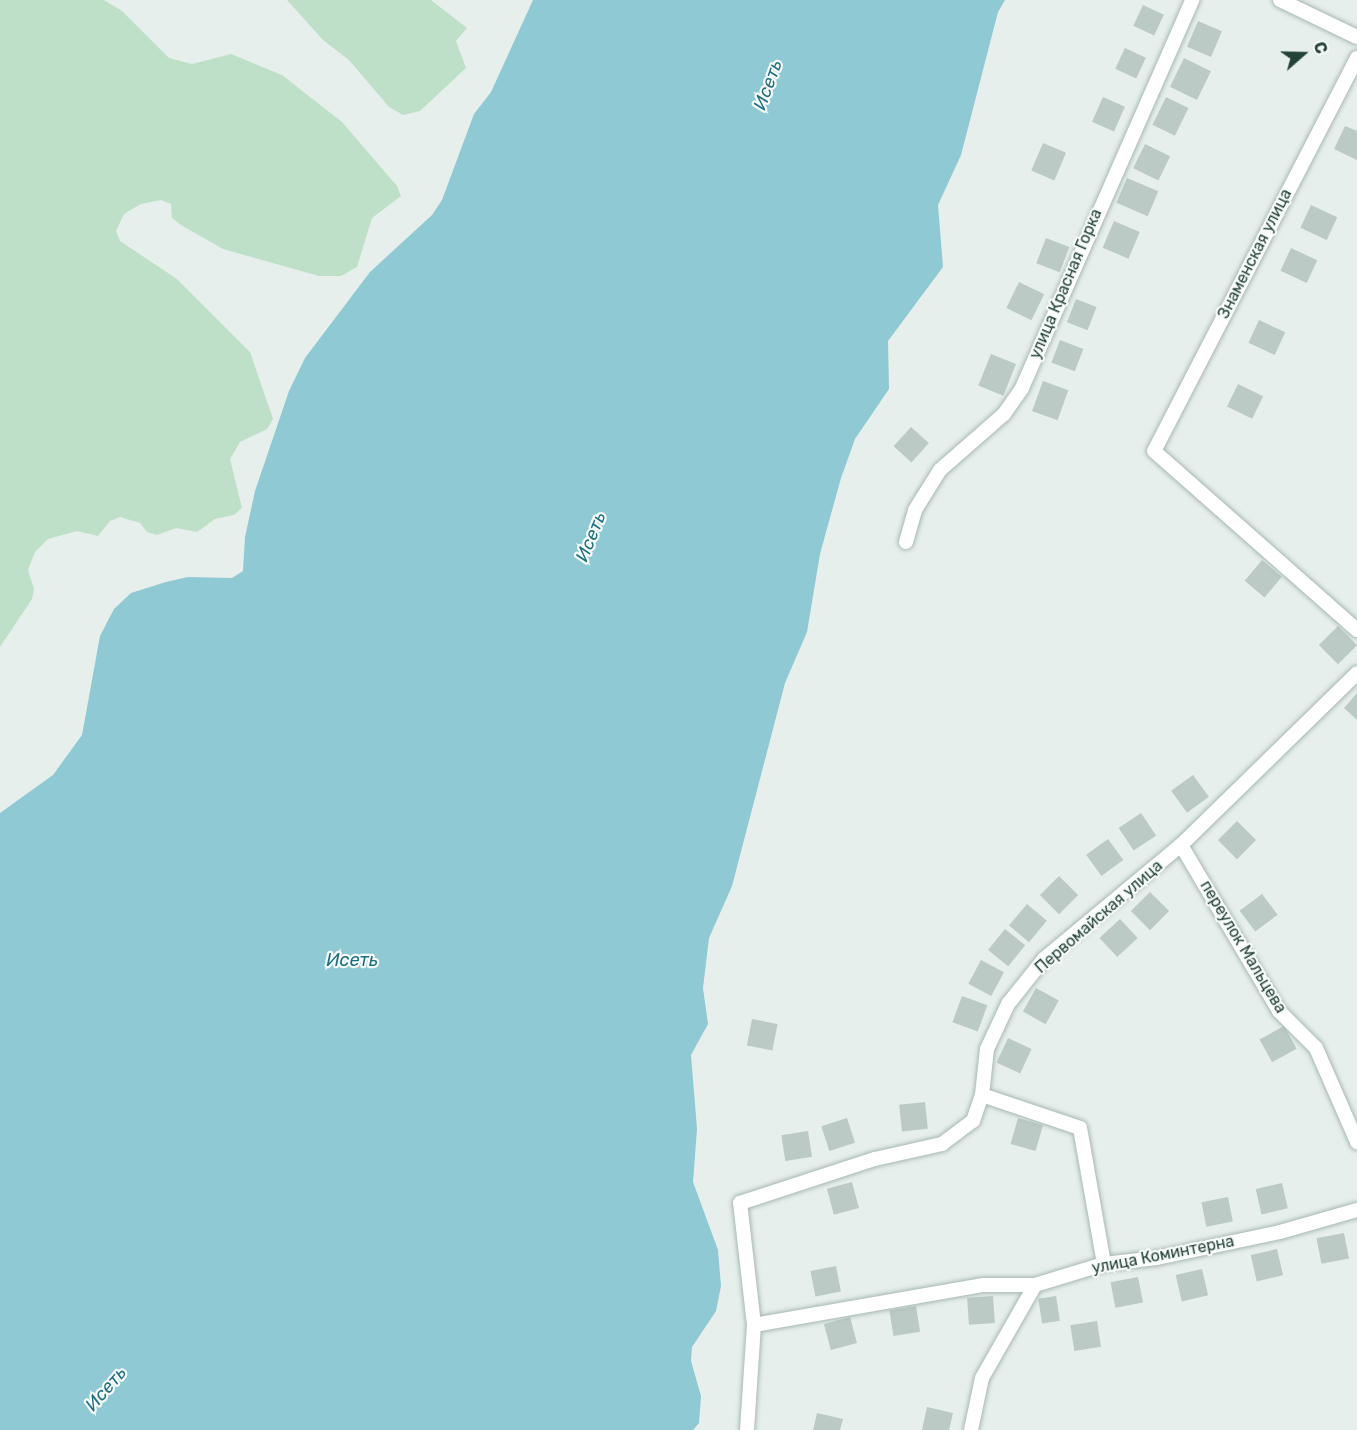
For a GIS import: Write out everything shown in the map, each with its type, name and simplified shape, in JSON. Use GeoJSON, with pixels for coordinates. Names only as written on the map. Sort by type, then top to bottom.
{"type":"FeatureCollection","features":[{"type":"Feature","properties":{"kind":"street","name":"улица Красная Горка"},"geometry":{"type":"LineString","coordinates":[[906,542],[915,510],[940,470],[1004,414],[1022,388],[1192,0]]}},
{"type":"Feature","properties":{"kind":"street"},"geometry":{"type":"LineString","coordinates":[[1280,0],[1357,37]]}},
{"type":"Feature","properties":{"kind":"street","name":"Знаменская улица"},"geometry":{"type":"LineString","coordinates":[[1357,58],[1154,451],[1357,630]]}},
{"type":"Feature","properties":{"kind":"street","name":"Первомайская улица"},"geometry":{"type":"LineString","coordinates":[[754,1325],[740,1203],[875,1159],[942,1144],[973,1121],[982,1095],[987,1049],[1008,1004],[1044,960],[1181,845],[1357,673]]}},
{"type":"Feature","properties":{"kind":"street","name":"переулок Мальцева"},"geometry":{"type":"LineString","coordinates":[[1181,845],[1279,1011],[1316,1048],[1357,1142]]}},
{"type":"Feature","properties":{"kind":"street"},"geometry":{"type":"LineString","coordinates":[[982,1095],[1080,1128],[1104,1264]]}},
{"type":"Feature","properties":{"kind":"street","name":"улица Коминтерна"},"geometry":{"type":"LineString","coordinates":[[754,1325],[984,1285],[1035,1284],[1104,1264],[1202,1249],[1357,1210]]}},
{"type":"Feature","properties":{"kind":"street"},"geometry":{"type":"LineString","coordinates":[[971,1430],[982,1378],[1035,1284]]}},
{"type":"Feature","properties":{"kind":"street"},"geometry":{"type":"LineString","coordinates":[[747,1430],[754,1325]]}},
{"type":"Feature","properties":{"kind":"green space"},"geometry":{"type":"Polygon","coordinates":[[[0,0],[104,0],[122,11],[169,58],[192,64],[231,54],[282,75],[342,122],[397,186],[401,196],[372,218],[357,267],[341,276],[319,276],[223,249],[172,218],[171,204],[161,200],[141,204],[124,214],[116,231],[120,241],[177,279],[250,352],[273,419],[267,429],[240,442],[230,459],[242,508],[234,515],[215,519],[197,532],[176,528],[157,535],[147,532],[140,523],[120,517],[110,521],[98,536],[77,531],[48,539],[35,552],[28,570],[34,589],[32,599],[0,647],[0,0]]]}},
{"type":"Feature","properties":{"kind":"green space"},"geometry":{"type":"Polygon","coordinates":[[[287,0],[431,0],[467,28],[456,41],[466,68],[420,111],[403,115],[389,107],[349,60],[323,40],[287,0]]]}},
{"type":"Feature","properties":{"kind":"water","name":"Исеть"},"geometry":{"type":"Polygon","coordinates":[[[533,0],[1005,0],[998,12],[961,155],[938,205],[943,267],[888,341],[889,389],[855,439],[841,478],[820,554],[807,632],[785,683],[732,886],[709,938],[703,988],[708,1024],[691,1055],[697,1129],[693,1182],[718,1250],[721,1286],[716,1311],[692,1347],[691,1361],[701,1396],[699,1423],[693,1430],[0,1430],[0,813],[53,775],[82,735],[100,636],[114,609],[131,593],[166,582],[188,577],[232,578],[243,571],[245,537],[255,491],[289,391],[305,358],[370,272],[432,215],[442,200],[474,114],[491,92],[533,0]]]}},
{"type":"Feature","properties":{"kind":"building"},"geometry":{"type":"Polygon","coordinates":[[[1143,5],[1164,15],[1154,36],[1133,26],[1143,5]]]}},
{"type":"Feature","properties":{"kind":"building"},"geometry":{"type":"Polygon","coordinates":[[[1198,21],[1222,31],[1211,57],[1187,47],[1198,21]]]}},
{"type":"Feature","properties":{"kind":"building"},"geometry":{"type":"Polygon","coordinates":[[[1125,48],[1146,58],[1136,79],[1115,69],[1125,48]]]}},
{"type":"Feature","properties":{"kind":"building"},"geometry":{"type":"Polygon","coordinates":[[[1184,58],[1211,71],[1197,100],[1170,87],[1184,58]]]}},
{"type":"Feature","properties":{"kind":"building"},"geometry":{"type":"Polygon","coordinates":[[[1103,97],[1125,107],[1114,131],[1092,122],[1103,97]]]}},
{"type":"Feature","properties":{"kind":"building"},"geometry":{"type":"Polygon","coordinates":[[[1166,97],[1188,108],[1175,136],[1152,125],[1166,97]]]}},
{"type":"Feature","properties":{"kind":"building"},"geometry":{"type":"Polygon","coordinates":[[[1345,126],[1357,131],[1357,160],[1334,149],[1345,126]]]}},
{"type":"Feature","properties":{"kind":"building"},"geometry":{"type":"Polygon","coordinates":[[[1043,143],[1066,153],[1054,180],[1031,171],[1043,143]]]}},
{"type":"Feature","properties":{"kind":"building"},"geometry":{"type":"Polygon","coordinates":[[[1145,144],[1170,156],[1158,181],[1133,168],[1145,144]]]}},
{"type":"Feature","properties":{"kind":"building"},"geometry":{"type":"Polygon","coordinates":[[[1127,178],[1158,191],[1148,216],[1116,203],[1127,178]]]}},
{"type":"Feature","properties":{"kind":"building"},"geometry":{"type":"Polygon","coordinates":[[[1311,205],[1337,217],[1327,240],[1300,228],[1311,205]]]}},
{"type":"Feature","properties":{"kind":"building"},"geometry":{"type":"Polygon","coordinates":[[[1114,221],[1140,232],[1128,259],[1103,248],[1114,221]]]}},
{"type":"Feature","properties":{"kind":"building"},"geometry":{"type":"Polygon","coordinates":[[[1046,238],[1069,247],[1060,272],[1036,263],[1046,238]]]}},
{"type":"Feature","properties":{"kind":"building"},"geometry":{"type":"Polygon","coordinates":[[[1291,248],[1317,260],[1307,283],[1280,271],[1291,248]]]}},
{"type":"Feature","properties":{"kind":"building"},"geometry":{"type":"Polygon","coordinates":[[[1019,282],[1044,294],[1031,320],[1006,308],[1019,282]]]}},
{"type":"Feature","properties":{"kind":"building"},"geometry":{"type":"Polygon","coordinates":[[[1076,299],[1097,307],[1088,330],[1067,322],[1076,299]]]}},
{"type":"Feature","properties":{"kind":"building"},"geometry":{"type":"Polygon","coordinates":[[[1259,320],[1285,332],[1275,355],[1248,343],[1259,320]]]}},
{"type":"Feature","properties":{"kind":"building"},"geometry":{"type":"Polygon","coordinates":[[[1060,340],[1083,349],[1075,371],[1051,362],[1060,340]]]}},
{"type":"Feature","properties":{"kind":"building"},"geometry":{"type":"Polygon","coordinates":[[[991,354],[1016,364],[1003,396],[978,386],[991,354]]]}},
{"type":"Feature","properties":{"kind":"building"},"geometry":{"type":"Polygon","coordinates":[[[1043,381],[1068,390],[1057,420],[1032,411],[1043,381]]]}},
{"type":"Feature","properties":{"kind":"building"},"geometry":{"type":"Polygon","coordinates":[[[1238,384],[1263,396],[1252,419],[1227,406],[1238,384]]]}},
{"type":"Feature","properties":{"kind":"building"},"geometry":{"type":"Polygon","coordinates":[[[911,427],[929,443],[911,462],[894,446],[911,427]]]}},
{"type":"Feature","properties":{"kind":"building"},"geometry":{"type":"Polygon","coordinates":[[[1262,560],[1282,577],[1265,597],[1245,581],[1262,560]]]}},
{"type":"Feature","properties":{"kind":"building"},"geometry":{"type":"Polygon","coordinates":[[[1338,626],[1357,645],[1338,664],[1319,645],[1338,626]]]}},
{"type":"Feature","properties":{"kind":"building"},"geometry":{"type":"Polygon","coordinates":[[[1357,693],[1357,720],[1344,708],[1357,693]]]}},
{"type":"Feature","properties":{"kind":"building"},"geometry":{"type":"Polygon","coordinates":[[[1193,775],[1209,797],[1187,813],[1171,791],[1193,775]]]}},
{"type":"Feature","properties":{"kind":"building"},"geometry":{"type":"Polygon","coordinates":[[[1141,813],[1156,835],[1134,850],[1119,828],[1141,813]]]}},
{"type":"Feature","properties":{"kind":"building"},"geometry":{"type":"Polygon","coordinates":[[[1237,821],[1256,840],[1237,859],[1218,840],[1237,821]]]}},
{"type":"Feature","properties":{"kind":"building"},"geometry":{"type":"Polygon","coordinates":[[[1108,839],[1123,860],[1101,876],[1086,855],[1108,839]]]}},
{"type":"Feature","properties":{"kind":"building"},"geometry":{"type":"Polygon","coordinates":[[[1059,876],[1078,895],[1059,914],[1040,895],[1059,876]]]}},
{"type":"Feature","properties":{"kind":"building"},"geometry":{"type":"Polygon","coordinates":[[[1150,892],[1169,911],[1150,930],[1131,911],[1150,892]]]}},
{"type":"Feature","properties":{"kind":"building"},"geometry":{"type":"Polygon","coordinates":[[[1262,894],[1278,915],[1255,932],[1240,911],[1262,894]]]}},
{"type":"Feature","properties":{"kind":"building"},"geometry":{"type":"Polygon","coordinates":[[[1027,904],[1047,921],[1029,942],[1009,925],[1027,904]]]}},
{"type":"Feature","properties":{"kind":"building"},"geometry":{"type":"Polygon","coordinates":[[[1120,919],[1138,938],[1117,957],[1100,938],[1120,919]]]}},
{"type":"Feature","properties":{"kind":"building"},"geometry":{"type":"Polygon","coordinates":[[[1005,929],[1025,945],[1008,966],[988,950],[1005,929]]]}},
{"type":"Feature","properties":{"kind":"building"},"geometry":{"type":"Polygon","coordinates":[[[981,960],[1004,972],[991,996],[968,984],[981,960]]]}},
{"type":"Feature","properties":{"kind":"building"},"geometry":{"type":"Polygon","coordinates":[[[1036,988],[1059,1001],[1046,1024],[1023,1012],[1036,988]]]}},
{"type":"Feature","properties":{"kind":"building"},"geometry":{"type":"Polygon","coordinates":[[[962,996],[987,1005],[978,1032],[952,1022],[962,996]]]}},
{"type":"Feature","properties":{"kind":"building"},"geometry":{"type":"Polygon","coordinates":[[[752,1019],[778,1024],[772,1050],[747,1046],[752,1019]]]}},
{"type":"Feature","properties":{"kind":"building"},"geometry":{"type":"Polygon","coordinates":[[[1284,1026],[1297,1049],[1272,1062],[1260,1040],[1284,1026]]]}},
{"type":"Feature","properties":{"kind":"building"},"geometry":{"type":"Polygon","coordinates":[[[1008,1038],[1032,1049],[1020,1073],[997,1062],[1008,1038]]]}},
{"type":"Feature","properties":{"kind":"building"},"geometry":{"type":"Polygon","coordinates":[[[925,1102],[928,1129],[902,1132],[899,1105],[925,1102]]]}},
{"type":"Feature","properties":{"kind":"building"},"geometry":{"type":"Polygon","coordinates":[[[847,1118],[855,1143],[829,1151],[821,1126],[847,1118]]]}},
{"type":"Feature","properties":{"kind":"building"},"geometry":{"type":"Polygon","coordinates":[[[1018,1118],[1043,1125],[1036,1151],[1011,1144],[1018,1118]]]}},
{"type":"Feature","properties":{"kind":"building"},"geometry":{"type":"Polygon","coordinates":[[[808,1131],[812,1157],[785,1161],[781,1135],[808,1131]]]}},
{"type":"Feature","properties":{"kind":"building"},"geometry":{"type":"Polygon","coordinates":[[[852,1182],[859,1208],[834,1215],[827,1189],[852,1182]]]}},
{"type":"Feature","properties":{"kind":"building"},"geometry":{"type":"Polygon","coordinates":[[[1282,1183],[1288,1208],[1262,1214],[1256,1189],[1282,1183]]]}},
{"type":"Feature","properties":{"kind":"building"},"geometry":{"type":"Polygon","coordinates":[[[1228,1197],[1233,1222],[1206,1227],[1201,1202],[1228,1197]]]}},
{"type":"Feature","properties":{"kind":"building"},"geometry":{"type":"Polygon","coordinates":[[[1344,1233],[1349,1259],[1321,1264],[1317,1238],[1344,1233]]]}},
{"type":"Feature","properties":{"kind":"building"},"geometry":{"type":"Polygon","coordinates":[[[1277,1249],[1283,1275],[1257,1281],[1251,1255],[1277,1249]]]}},
{"type":"Feature","properties":{"kind":"building"},"geometry":{"type":"Polygon","coordinates":[[[836,1266],[841,1292],[815,1296],[810,1271],[836,1266]]]}},
{"type":"Feature","properties":{"kind":"building"},"geometry":{"type":"Polygon","coordinates":[[[1202,1269],[1208,1295],[1182,1301],[1176,1275],[1202,1269]]]}},
{"type":"Feature","properties":{"kind":"building"},"geometry":{"type":"Polygon","coordinates":[[[1138,1277],[1143,1303],[1115,1308],[1111,1282],[1138,1277]]]}},
{"type":"Feature","properties":{"kind":"building"},"geometry":{"type":"Polygon","coordinates":[[[993,1296],[995,1323],[969,1325],[967,1298],[993,1296]]]}},
{"type":"Feature","properties":{"kind":"building"},"geometry":{"type":"Polygon","coordinates":[[[1056,1296],[1060,1321],[1042,1324],[1038,1299],[1056,1296]]]}},
{"type":"Feature","properties":{"kind":"building"},"geometry":{"type":"Polygon","coordinates":[[[916,1306],[920,1332],[893,1336],[889,1310],[916,1306]]]}},
{"type":"Feature","properties":{"kind":"building"},"geometry":{"type":"Polygon","coordinates":[[[850,1317],[857,1343],[831,1350],[824,1324],[850,1317]]]}},
{"type":"Feature","properties":{"kind":"building"},"geometry":{"type":"Polygon","coordinates":[[[1097,1321],[1101,1347],[1074,1351],[1070,1325],[1097,1321]]]}},
{"type":"Feature","properties":{"kind":"building"},"geometry":{"type":"Polygon","coordinates":[[[927,1407],[953,1413],[949,1430],[922,1430],[927,1407]]]}},
{"type":"Feature","properties":{"kind":"building"},"geometry":{"type":"Polygon","coordinates":[[[817,1413],[843,1419],[840,1430],[813,1430],[817,1413]]]}}]}
